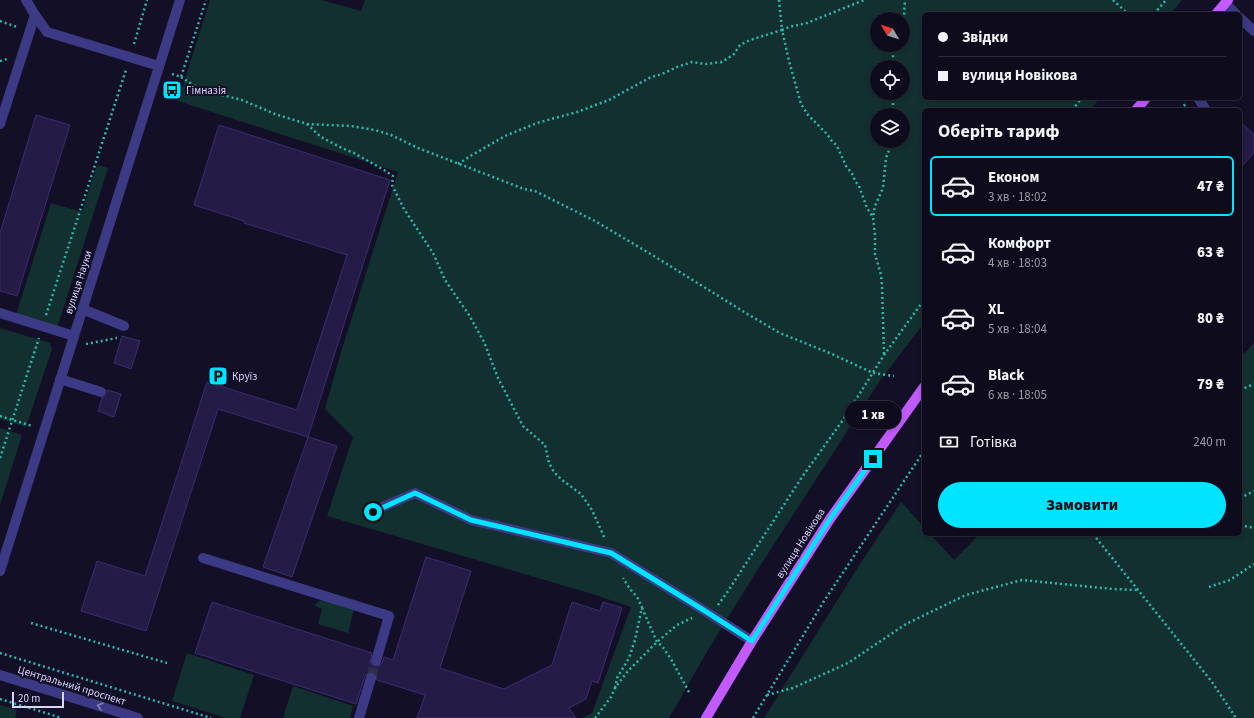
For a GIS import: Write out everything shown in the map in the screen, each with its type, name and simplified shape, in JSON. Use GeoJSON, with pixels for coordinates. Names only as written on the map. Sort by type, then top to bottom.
{"type":"FeatureCollection","features":[{"type":"Feature","properties":{"kind":"main road"},"geometry":{"type":"LineString","coordinates":[[1218,12],[1226,2]]}},
{"type":"Feature","properties":{"kind":"main road"},"geometry":{"type":"LineString","coordinates":[[1138,108],[1144,100]]}},
{"type":"Feature","properties":{"kind":"main road","name":"вулиця Новікова"},"geometry":{"type":"LineString","coordinates":[[706,718],[752,641],[830,519],[922,390]]}},
{"type":"Feature","properties":{"kind":"street"},"geometry":{"type":"LineString","coordinates":[[26,0],[47,32],[159,66]]}},
{"type":"Feature","properties":{"kind":"street","name":"вулиця Науки"},"geometry":{"type":"LineString","coordinates":[[1,565],[180,0]]}},
{"type":"Feature","properties":{"kind":"street"},"geometry":{"type":"LineString","coordinates":[[1226,2],[1234,12]]}},
{"type":"Feature","properties":{"kind":"street"},"geometry":{"type":"LineString","coordinates":[[0,124],[35,15]]}},
{"type":"Feature","properties":{"kind":"street"},"geometry":{"type":"LineString","coordinates":[[1242,20],[1254,31]]}},
{"type":"Feature","properties":{"kind":"street"},"geometry":{"type":"LineString","coordinates":[[82,309],[123,326]]}},
{"type":"Feature","properties":{"kind":"street"},"geometry":{"type":"LineString","coordinates":[[0,314],[74,336]]}},
{"type":"Feature","properties":{"kind":"street"},"geometry":{"type":"LineString","coordinates":[[60,379],[101,392]]}},
{"type":"Feature","properties":{"kind":"street"},"geometry":{"type":"LineString","coordinates":[[373,512],[415,493],[471,520],[611,553],[752,641]]}},
{"type":"Feature","properties":{"kind":"street"},"geometry":{"type":"LineString","coordinates":[[203,558],[389,616],[376,661]]}},
{"type":"Feature","properties":{"kind":"street","name":"Центральний проспект"},"geometry":{"type":"LineString","coordinates":[[0,675],[138,718]]}},
{"type":"Feature","properties":{"kind":"street"},"geometry":{"type":"LineString","coordinates":[[359,718],[371,678]]}},
{"type":"Feature","properties":{"kind":"path"},"geometry":{"type":"LineString","coordinates":[[0,458],[148,0]]}},
{"type":"Feature","properties":{"kind":"path"},"geometry":{"type":"LineString","coordinates":[[181,77],[206,0]]}},
{"type":"Feature","properties":{"kind":"path"},"geometry":{"type":"LineString","coordinates":[[778,0],[782,30],[801,104],[808,115],[828,134],[837,146],[846,166],[853,174],[873,217]]}},
{"type":"Feature","properties":{"kind":"path"},"geometry":{"type":"LineString","coordinates":[[458,164],[505,136],[537,123],[577,112],[609,100],[651,77],[692,62],[706,64],[722,62],[734,54],[740,45],[750,40],[789,27],[807,23],[864,0]]}},
{"type":"Feature","properties":{"kind":"path"},"geometry":{"type":"LineString","coordinates":[[904,12],[905,0]]}},
{"type":"Feature","properties":{"kind":"path"},"geometry":{"type":"LineString","coordinates":[[1113,0],[1126,12]]}},
{"type":"Feature","properties":{"kind":"path"},"geometry":{"type":"LineString","coordinates":[[1156,12],[1166,0]]}},
{"type":"Feature","properties":{"kind":"path"},"geometry":{"type":"LineString","coordinates":[[0,21],[29,31]]}},
{"type":"Feature","properties":{"kind":"path"},"geometry":{"type":"LineString","coordinates":[[172,74],[181,77],[206,91],[242,100],[275,114],[307,124],[350,126],[376,130],[458,164],[524,189],[535,190],[654,256],[780,333],[832,354],[873,373],[894,376]]}},
{"type":"Feature","properties":{"kind":"path"},"geometry":{"type":"LineString","coordinates":[[1074,108],[1080,100]]}},
{"type":"Feature","properties":{"kind":"path"},"geometry":{"type":"LineString","coordinates":[[307,124],[321,137],[354,153],[393,176],[392,185],[404,209],[433,253],[445,280],[469,315],[484,342],[498,378],[523,426],[545,445],[549,463],[554,472],[581,494],[597,519],[611,553]]}},
{"type":"Feature","properties":{"kind":"path"},"geometry":{"type":"LineString","coordinates":[[884,355],[882,285],[881,275],[874,254],[875,235],[873,217],[875,206],[883,188],[886,158],[890,148]]}},
{"type":"Feature","properties":{"kind":"path"},"geometry":{"type":"LineString","coordinates":[[615,688],[657,642],[677,625],[718,605],[802,477],[843,420],[884,355],[922,303]]}},
{"type":"Feature","properties":{"kind":"path"},"geometry":{"type":"LineString","coordinates":[[70,348],[118,337],[123,326]]}},
{"type":"Feature","properties":{"kind":"path"},"geometry":{"type":"LineString","coordinates":[[1242,389],[1254,384]]}},
{"type":"Feature","properties":{"kind":"path"},"geometry":{"type":"LineString","coordinates":[[0,416],[44,430]]}},
{"type":"Feature","properties":{"kind":"path"},"geometry":{"type":"LineString","coordinates":[[753,718],[824,601],[922,454]]}},
{"type":"Feature","properties":{"kind":"path"},"geometry":{"type":"LineString","coordinates":[[1242,497],[1254,491]]}},
{"type":"Feature","properties":{"kind":"path"},"geometry":{"type":"LineString","coordinates":[[1242,526],[1254,528]]}},
{"type":"Feature","properties":{"kind":"path"},"geometry":{"type":"LineString","coordinates":[[1095,536],[1212,682],[1236,718]]}},
{"type":"Feature","properties":{"kind":"path"},"geometry":{"type":"LineString","coordinates":[[1209,587],[1230,580],[1254,564]]}},
{"type":"Feature","properties":{"kind":"path"},"geometry":{"type":"LineString","coordinates":[[622,576],[637,597],[657,642],[662,646],[671,659],[690,694]]}},
{"type":"Feature","properties":{"kind":"path"},"geometry":{"type":"LineString","coordinates":[[767,695],[793,688],[848,663],[906,624],[966,594],[1022,580],[1138,590]]}},
{"type":"Feature","properties":{"kind":"path"},"geometry":{"type":"LineString","coordinates":[[595,718],[611,697],[617,678],[629,658],[635,640],[642,607]]}},
{"type":"Feature","properties":{"kind":"path"},"geometry":{"type":"LineString","coordinates":[[31,623],[167,663]]}},
{"type":"Feature","properties":{"kind":"path"},"geometry":{"type":"LineString","coordinates":[[0,654],[211,718]]}},
{"type":"Feature","properties":{"kind":"path"},"geometry":{"type":"LineString","coordinates":[[0,698],[62,718]]}},
{"type":"Feature","properties":{"kind":"green space"},"geometry":{"type":"Polygon","coordinates":[[[210,0],[322,0],[361,11],[365,0],[1182,0],[1172,12],[922,12],[922,100],[1098,100],[1092,108],[922,108],[922,326],[879,382],[760,566],[712,643],[669,718],[582,718],[592,713],[631,607],[589,593],[327,516],[353,437],[325,409],[341,352],[398,172],[178,101],[210,0]]]}},
{"type":"Feature","properties":{"kind":"green space"},"geometry":{"type":"Polygon","coordinates":[[[97,165],[108,168],[57,328],[16,315],[51,203],[82,212],[97,165]]]}},
{"type":"Feature","properties":{"kind":"green space"},"geometry":{"type":"Polygon","coordinates":[[[0,328],[50,343],[52,349],[26,427],[0,419],[0,328]]]}},
{"type":"Feature","properties":{"kind":"green space"},"geometry":{"type":"Polygon","coordinates":[[[1254,343],[1254,718],[764,718],[858,567],[901,502],[922,525],[922,536],[932,536],[954,560],[978,536],[1242,536],[1242,351],[1245,353],[1254,343]]]}},
{"type":"Feature","properties":{"kind":"green space"},"geometry":{"type":"Polygon","coordinates":[[[0,428],[22,435],[0,505],[0,428]]]}},
{"type":"Feature","properties":{"kind":"green space"},"geometry":{"type":"Polygon","coordinates":[[[325,599],[354,609],[348,633],[318,624],[322,609],[314,605],[325,599]]]}},
{"type":"Feature","properties":{"kind":"green space"},"geometry":{"type":"Polygon","coordinates":[[[187,653],[254,675],[240,718],[226,718],[172,701],[187,653]]]}},
{"type":"Feature","properties":{"kind":"green space"},"geometry":{"type":"Polygon","coordinates":[[[293,686],[353,706],[350,718],[283,718],[293,686]]]}},
{"type":"Feature","properties":{"kind":"green space"},"geometry":{"type":"Polygon","coordinates":[[[0,705],[17,710],[15,718],[0,718],[0,705]]]}},
{"type":"Feature","properties":{"kind":"building"},"geometry":{"type":"Polygon","coordinates":[[[36,115],[70,125],[17,296],[0,291],[0,233],[36,115]]]}},
{"type":"Feature","properties":{"kind":"building"},"geometry":{"type":"Polygon","coordinates":[[[1242,124],[1254,134],[1254,152],[1242,167],[1242,124]]]}},
{"type":"Feature","properties":{"kind":"building"},"geometry":{"type":"Polygon","coordinates":[[[219,125],[390,180],[308,437],[218,409],[146,631],[81,611],[97,561],[145,576],[207,382],[297,410],[347,255],[244,223],[244,221],[194,205],[219,125]]]}},
{"type":"Feature","properties":{"kind":"building"},"geometry":{"type":"Polygon","coordinates":[[[122,336],[140,341],[131,369],[114,363],[122,336]]]}},
{"type":"Feature","properties":{"kind":"building"},"geometry":{"type":"Polygon","coordinates":[[[107,390],[121,394],[114,417],[98,411],[102,398],[107,394],[107,390]]]}},
{"type":"Feature","properties":{"kind":"building"},"geometry":{"type":"Polygon","coordinates":[[[308,437],[337,446],[292,577],[263,567],[308,437]]]}},
{"type":"Feature","properties":{"kind":"building"},"geometry":{"type":"Polygon","coordinates":[[[426,557],[471,571],[440,668],[504,689],[552,665],[572,602],[600,611],[603,602],[622,608],[598,683],[592,681],[586,699],[569,708],[576,718],[417,718],[425,695],[377,680],[376,674],[372,672],[369,672],[365,676],[356,704],[195,653],[212,602],[372,653],[370,663],[374,667],[378,667],[382,663],[384,657],[393,660],[426,557]]]}},
{"type":"Feature","properties":{"kind":"tunnel"},"geometry":{"type":"LineString","coordinates":[[371,678],[376,661]]}},
{"type":"Feature","properties":{"kind":"place","name":"Гімназія"},"geometry":{"type":"Point","coordinates":[172,90]}},
{"type":"Feature","properties":{"kind":"place","name":"Круїз"},"geometry":{"type":"Point","coordinates":[218,376]}},
{"type":"Feature","properties":{"kind":"route"},"geometry":{"type":"LineString","coordinates":[[373,512],[415,493],[471,520],[611,553],[752,641],[830,519],[873,459]]}}]}
